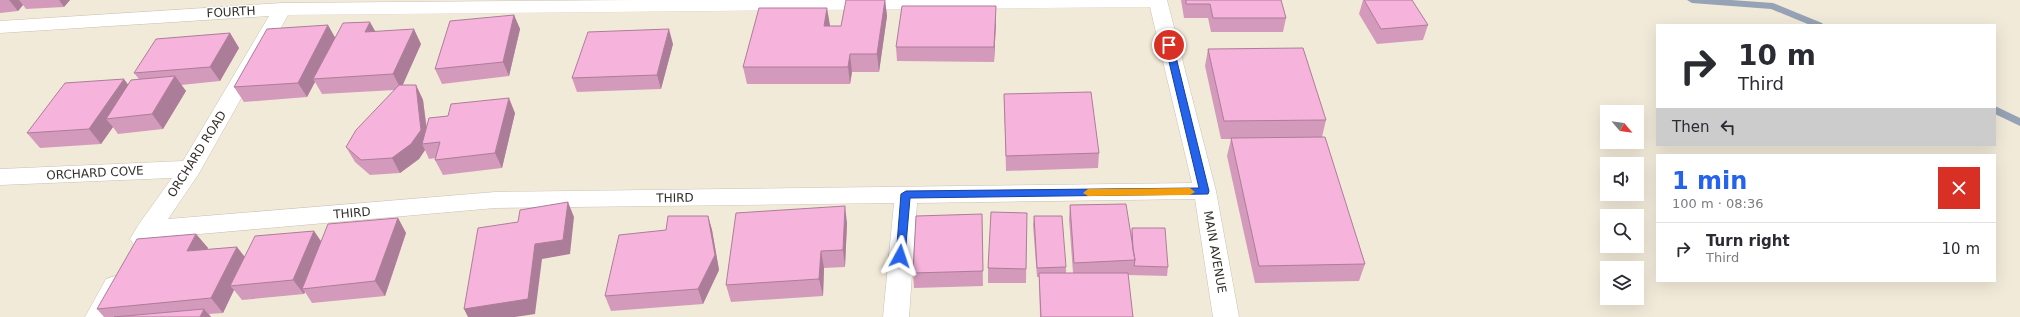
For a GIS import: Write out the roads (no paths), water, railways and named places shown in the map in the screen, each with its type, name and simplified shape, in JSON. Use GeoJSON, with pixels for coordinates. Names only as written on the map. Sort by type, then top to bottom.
{"type":"FeatureCollection","features":[{"type":"Feature","properties":{"kind":"street"},"geometry":{"type":"LineString","coordinates":[[120,18],[135,0]]}},
{"type":"Feature","properties":{"kind":"street","name":"FOURTH"},"geometry":{"type":"LineString","coordinates":[[0,28],[120,18],[282,9],[1158,0]]}},
{"type":"Feature","properties":{"kind":"street","name":"MAIN AVENUE"},"geometry":{"type":"LineString","coordinates":[[1158,0],[1205,191],[1226,317]]}},
{"type":"Feature","properties":{"kind":"street","name":"ORCHARD ROAD"},"geometry":{"type":"LineString","coordinates":[[98,317],[147,230],[190,169],[282,9]]}},
{"type":"Feature","properties":{"kind":"street","name":"ORCHARD COVE"},"geometry":{"type":"LineString","coordinates":[[0,177],[190,169]]}},
{"type":"Feature","properties":{"kind":"street","name":"THIRD"},"geometry":{"type":"LineString","coordinates":[[147,230],[494,200],[1205,191]]}},
{"type":"Feature","properties":{"kind":"street"},"geometry":{"type":"LineString","coordinates":[[896,317],[906,194]]}},
{"type":"Feature","properties":{"kind":"waterway"},"geometry":{"type":"LineString","coordinates":[[1692,0],[1773,6],[1817,24]]}},
{"type":"Feature","properties":{"kind":"waterway"},"geometry":{"type":"LineString","coordinates":[[1996,110],[2020,122]]}}]}
